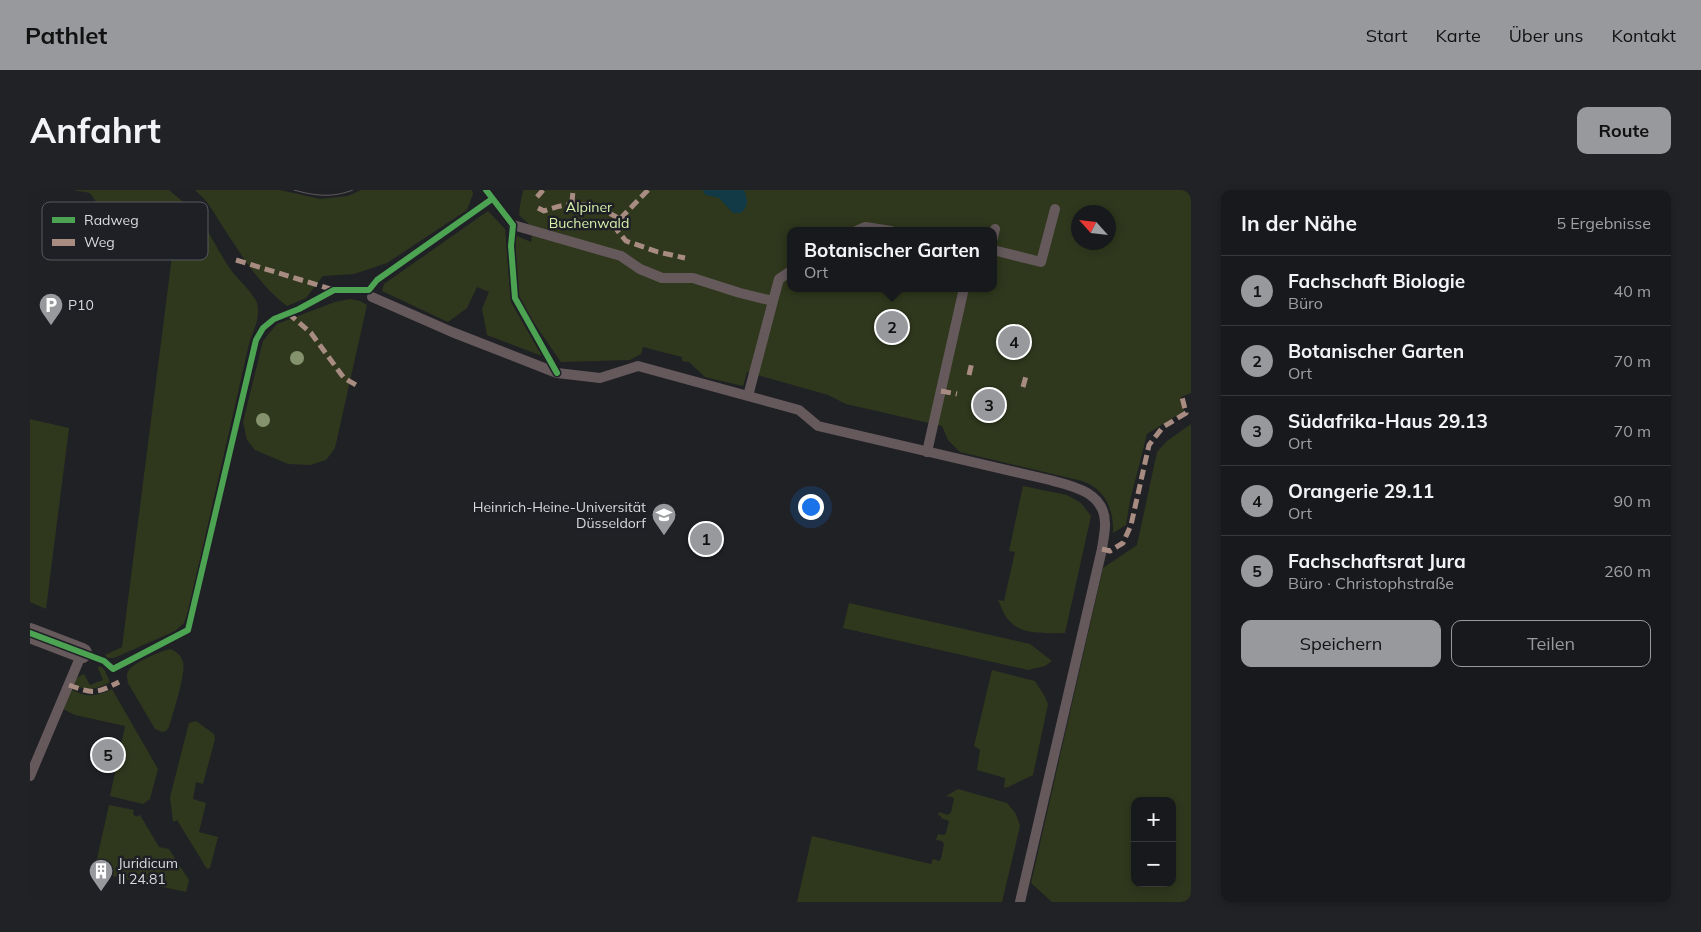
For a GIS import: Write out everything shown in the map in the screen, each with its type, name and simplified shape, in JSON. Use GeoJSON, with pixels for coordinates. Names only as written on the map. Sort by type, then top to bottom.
{"type":"FeatureCollection","features":[{"type":"Feature","properties":{"kind":"street"},"geometry":{"type":"LineString","coordinates":[[30,633],[82,653]]}},
{"type":"Feature","properties":{"kind":"lane"},"geometry":{"type":"LineString","coordinates":[[997,251],[1041,262],[1055,209]]}},
{"type":"Feature","properties":{"kind":"lane"},"geometry":{"type":"LineString","coordinates":[[513,225],[621,256],[640,269],[662,278],[693,278],[773,301]]}},
{"type":"Feature","properties":{"kind":"lane"},"geometry":{"type":"LineString","coordinates":[[748,396],[779,279],[787,274]]}},
{"type":"Feature","properties":{"kind":"lane"},"geometry":{"type":"LineString","coordinates":[[927,452],[963,292]]}},
{"type":"Feature","properties":{"kind":"lane"},"geometry":{"type":"LineString","coordinates":[[372,296],[452,332],[557,373],[600,378],[638,366],[799,410],[818,426],[1078,488],[1090,494],[1104,511],[1105,525],[1102,549],[1020,902]]}},
{"type":"Feature","properties":{"kind":"lane"},"geometry":{"type":"LineString","coordinates":[[30,776],[82,653]]}},
{"type":"Feature","properties":{"kind":"green space"},"geometry":{"type":"Polygon","coordinates":[[[73,190],[169,190],[182,202],[96,202],[90,193],[73,190]]]}},
{"type":"Feature","properties":{"kind":"green space"},"geometry":{"type":"Polygon","coordinates":[[[195,190],[280,190],[320,199],[348,196],[361,190],[472,190],[473,194],[467,210],[387,263],[354,274],[323,276],[306,298],[287,306],[259,279],[208,202],[195,190]]]}},
{"type":"Feature","properties":{"kind":"green space","name":"Alpiner Buchenwald"},"geometry":{"type":"Polygon","coordinates":[[[523,190],[1191,190],[1191,393],[1181,397],[1184,411],[1147,434],[1126,525],[1113,533],[1110,508],[1097,489],[1082,481],[960,452],[948,440],[942,426],[846,404],[828,395],[747,372],[743,386],[705,377],[689,362],[682,361],[682,357],[643,347],[641,354],[630,360],[561,362],[527,313],[518,294],[515,235],[531,242],[533,228],[519,215],[523,190]]]}},
{"type":"Feature","properties":{"kind":"green space"},"geometry":{"type":"Polygon","coordinates":[[[488,211],[505,229],[511,302],[542,356],[487,335],[482,309],[489,292],[477,287],[467,308],[448,322],[382,291],[384,284],[488,211]]]}},
{"type":"Feature","properties":{"kind":"green space"},"geometry":{"type":"Polygon","coordinates":[[[208,232],[231,270],[255,299],[258,309],[257,319],[249,344],[188,613],[184,623],[175,631],[114,658],[108,658],[105,655],[122,647],[172,260],[208,260],[208,232]]]}},
{"type":"Feature","properties":{"kind":"green space"},"geometry":{"type":"Polygon","coordinates":[[[350,299],[367,305],[335,448],[326,460],[310,465],[288,464],[255,450],[247,440],[243,422],[263,341],[277,324],[335,302],[350,299]]]}},
{"type":"Feature","properties":{"kind":"green space"},"geometry":{"type":"Polygon","coordinates":[[[30,419],[69,428],[46,609],[30,602],[30,419]]]}},
{"type":"Feature","properties":{"kind":"green space"},"geometry":{"type":"Polygon","coordinates":[[[1191,424],[1191,902],[1052,902],[1031,883],[1103,568],[1137,545],[1157,452],[1167,441],[1191,424]]]}},
{"type":"Feature","properties":{"kind":"green space"},"geometry":{"type":"Polygon","coordinates":[[[1023,486],[1067,495],[1081,503],[1091,516],[1065,633],[1042,633],[1019,628],[1007,618],[998,600],[1004,601],[1015,552],[1009,551],[1023,486]]]}},
{"type":"Feature","properties":{"kind":"green space"},"geometry":{"type":"Polygon","coordinates":[[[849,603],[1030,644],[1052,661],[1045,666],[1028,670],[843,628],[849,603]]]}},
{"type":"Feature","properties":{"kind":"green space"},"geometry":{"type":"Polygon","coordinates":[[[170,649],[180,655],[183,662],[183,675],[169,727],[166,731],[162,732],[155,729],[128,683],[127,675],[129,670],[136,664],[170,649]]]}},
{"type":"Feature","properties":{"kind":"green space"},"geometry":{"type":"Polygon","coordinates":[[[99,666],[104,669],[110,682],[100,687],[85,689],[72,680],[84,674],[90,685],[103,680],[98,668],[99,666]]]}},
{"type":"Feature","properties":{"kind":"green space"},"geometry":{"type":"Polygon","coordinates":[[[992,670],[1035,681],[1048,704],[1033,775],[1004,788],[1005,778],[977,770],[980,750],[974,746],[992,670]]]}},
{"type":"Feature","properties":{"kind":"green space"},"geometry":{"type":"Polygon","coordinates":[[[69,688],[86,695],[100,694],[112,689],[158,769],[150,799],[143,804],[110,796],[125,726],[75,715],[61,708],[69,688]]]}},
{"type":"Feature","properties":{"kind":"green space"},"geometry":{"type":"Polygon","coordinates":[[[196,721],[214,734],[215,739],[203,784],[196,782],[193,799],[206,803],[199,832],[218,837],[210,868],[207,869],[177,820],[173,822],[170,797],[189,723],[196,721]]]}},
{"type":"Feature","properties":{"kind":"green space"},"geometry":{"type":"Polygon","coordinates":[[[958,789],[1007,803],[1016,814],[1020,826],[1002,902],[797,902],[812,836],[931,864],[933,859],[939,861],[944,844],[942,841],[936,840],[938,834],[944,835],[946,833],[949,821],[938,815],[939,812],[948,815],[951,812],[954,799],[946,796],[958,789]]]}},
{"type":"Feature","properties":{"kind":"green space"},"geometry":{"type":"Polygon","coordinates":[[[109,805],[134,810],[133,814],[136,817],[140,815],[159,847],[169,849],[189,880],[186,892],[94,872],[109,805]]]}},
{"type":"Feature","properties":{"kind":"water"},"geometry":{"type":"Polygon","coordinates":[[[704,190],[744,190],[747,205],[741,213],[733,213],[719,198],[706,195],[703,192],[704,190]]]}},
{"type":"Feature","properties":{"kind":"tram line"},"geometry":{"type":"LineString","coordinates":[[294,190],[324,195],[345,193],[353,190]]}},
{"type":"Feature","properties":{"kind":"marked path"},"geometry":{"type":"LineString","coordinates":[[537,197],[543,190]]}},
{"type":"Feature","properties":{"kind":"marked path"},"geometry":{"type":"LineString","coordinates":[[572,203],[573,190]]}},
{"type":"Feature","properties":{"kind":"marked path"},"geometry":{"type":"LineString","coordinates":[[648,190],[620,219],[617,230],[626,241],[658,252],[685,258]]}},
{"type":"Feature","properties":{"kind":"marked path"},"geometry":{"type":"LineString","coordinates":[[538,208],[544,211],[564,205],[582,204],[600,209],[620,219]]}},
{"type":"Feature","properties":{"kind":"marked path"},"geometry":{"type":"LineString","coordinates":[[236,260],[334,290]]}},
{"type":"Feature","properties":{"kind":"marked path"},"geometry":{"type":"LineString","coordinates":[[288,313],[311,333],[344,378],[356,385]]}},
{"type":"Feature","properties":{"kind":"marked path"},"geometry":{"type":"LineString","coordinates":[[969,375],[972,362]]}},
{"type":"Feature","properties":{"kind":"marked path"},"geometry":{"type":"LineString","coordinates":[[1023,387],[1026,376]]}},
{"type":"Feature","properties":{"kind":"marked path"},"geometry":{"type":"LineString","coordinates":[[941,391],[957,394]]}},
{"type":"Feature","properties":{"kind":"marked path"},"geometry":{"type":"LineString","coordinates":[[1102,549],[1110,551],[1123,543],[1131,525],[1149,445],[1163,427],[1186,413],[1182,397]]}},
{"type":"Feature","properties":{"kind":"marked path"},"geometry":{"type":"LineString","coordinates":[[69,685],[84,690],[99,691],[119,682]]}},
{"type":"Feature","properties":{"kind":"cycle path"},"geometry":{"type":"LineString","coordinates":[[486,190],[513,225],[511,246],[515,298],[557,373]]}},
{"type":"Feature","properties":{"kind":"cycle path"},"geometry":{"type":"LineString","coordinates":[[30,633],[104,661],[113,669],[188,630],[256,340],[263,328],[274,319],[299,309],[334,290],[369,290],[377,280],[492,199]]}},
{"type":"Feature","properties":{"kind":"place","name":"P10"},"geometry":{"type":"Point","coordinates":[51,326]}},
{"type":"Feature","properties":{"kind":"place","name":"Botanischer Garten"},"geometry":{"type":"Point","coordinates":[892,327]}},
{"type":"Feature","properties":{"kind":"place","name":"Orangerie 29.11"},"geometry":{"type":"Point","coordinates":[1014,342]}},
{"type":"Feature","properties":{"kind":"place","name":"Südafrika-Haus 29.13"},"geometry":{"type":"Point","coordinates":[989,405]}},
{"type":"Feature","properties":{"kind":"place","name":"Heinrich-Heine-Universität Düsseldorf"},"geometry":{"type":"Point","coordinates":[664,536]}},
{"type":"Feature","properties":{"kind":"place","name":"Fachschaft Biologie"},"geometry":{"type":"Point","coordinates":[706,539]}},
{"type":"Feature","properties":{"kind":"place","name":"Fachschaftsrat Jura"},"geometry":{"type":"Point","coordinates":[108,755]}},
{"type":"Feature","properties":{"kind":"place","name":"Juridicum II 24.81"},"geometry":{"type":"Point","coordinates":[101,892]}}]}
